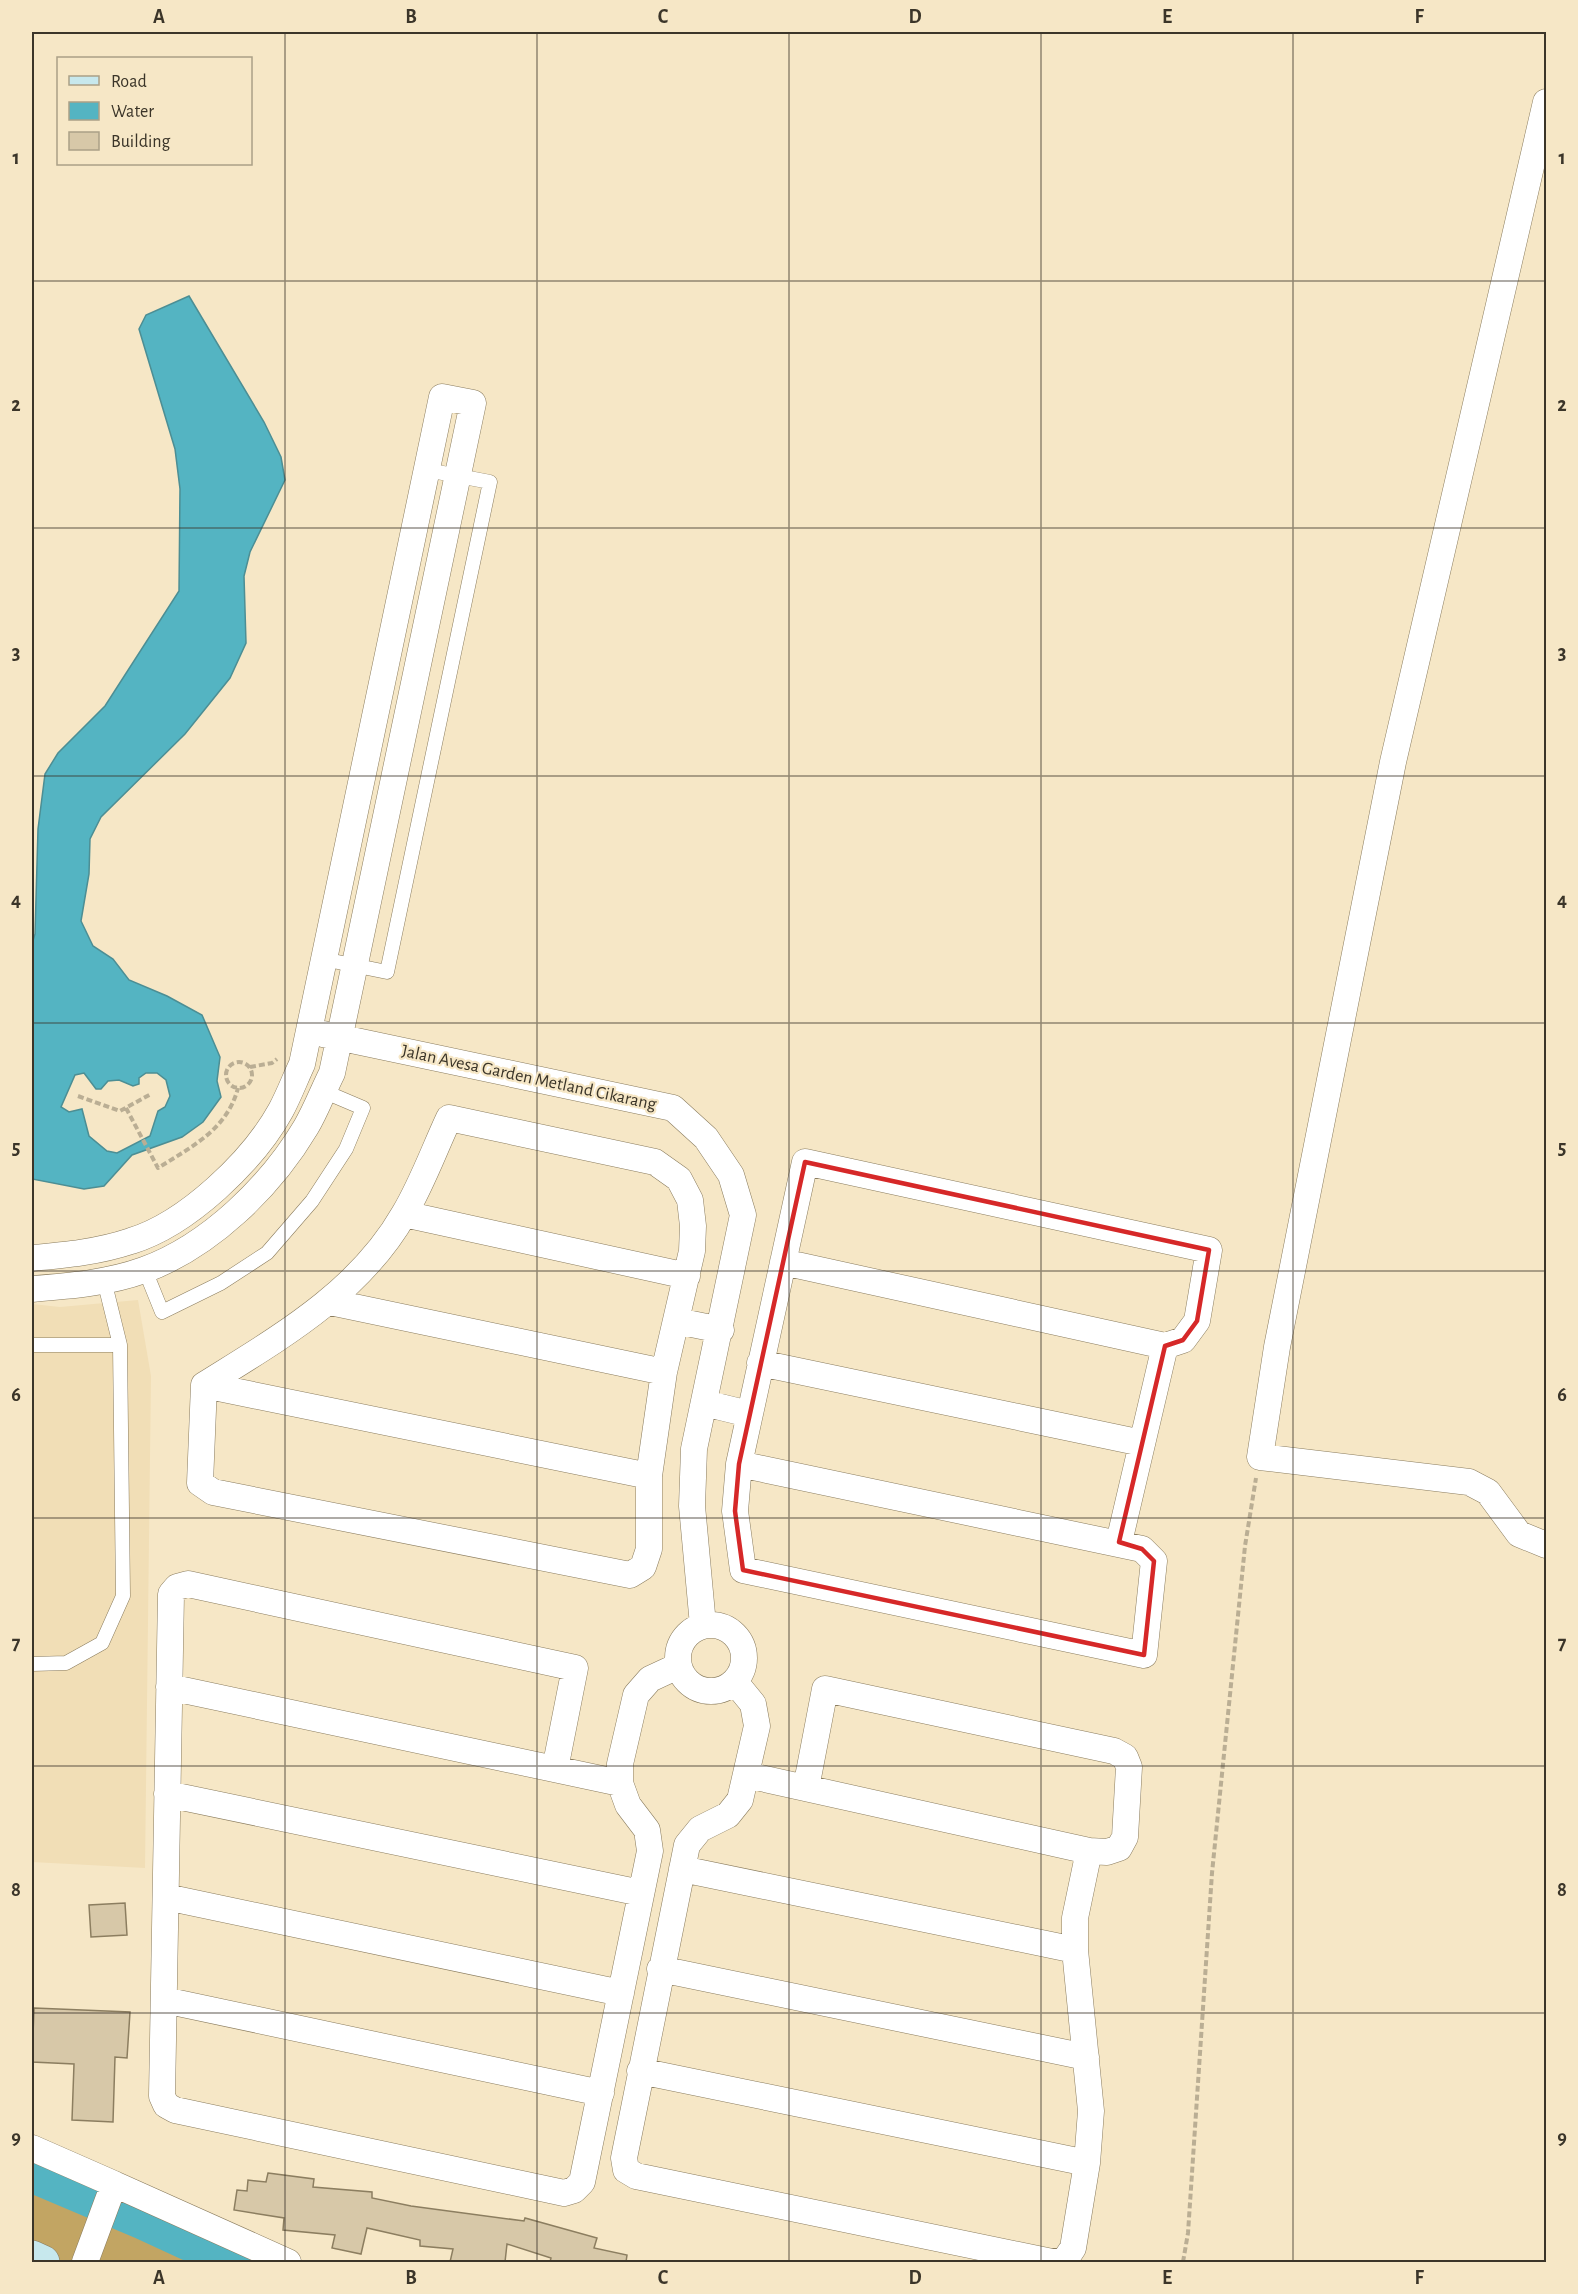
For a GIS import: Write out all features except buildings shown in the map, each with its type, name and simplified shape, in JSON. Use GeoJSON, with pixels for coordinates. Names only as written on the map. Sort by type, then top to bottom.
{"type":"FeatureCollection","features":[{"type":"Feature","properties":{"kind":"main road"},"geometry":{"type":"LineString","coordinates":[[32,2257],[43,2262]]}},
{"type":"Feature","properties":{"kind":"street"},"geometry":{"type":"LineString","coordinates":[[1546,102],[1393,762],[1277,1347],[1260,1457],[1469,1482],[1488,1492],[1520,1534],[1546,1545]]}},
{"type":"Feature","properties":{"kind":"street"},"geometry":{"type":"LineString","coordinates":[[32,1258],[81,1254],[134,1241],[182,1216],[220,1185],[252,1152],[280,1111],[302,1064],[442,397],[472,403],[332,1073],[307,1126],[276,1172],[240,1208],[198,1241],[145,1270],[86,1285],[32,1289]]}},
{"type":"Feature","properties":{"kind":"street","name":"Jalan Avesa Garden Metland Cikarang"},"geometry":{"type":"LineString","coordinates":[[308,1030],[673,1108],[706,1138],[730,1176],[743,1215],[721,1330],[694,1449],[692,1506],[703,1625]]}},
{"type":"Feature","properties":{"kind":"street"},"geometry":{"type":"LineString","coordinates":[[449,1118],[655,1162],[679,1179],[690,1200],[693,1226],[687,1276],[664,1372],[649,1476],[650,1549],[643,1567],[630,1575],[213,1492],[200,1483],[204,1385],[281,1337],[330,1302],[374,1257],[404,1214],[449,1118]]}},
{"type":"Feature","properties":{"kind":"street"},"geometry":{"type":"LineString","coordinates":[[739,1464],[1119,1542],[1143,1549],[1154,1561],[1144,1655],[743,1570],[735,1511],[739,1464],[760,1363],[805,1162],[1209,1250],[1197,1321],[1183,1340],[1165,1346],[783,1262]]}},
{"type":"Feature","properties":{"kind":"street"},"geometry":{"type":"LineString","coordinates":[[404,1214],[687,1276]]}},
{"type":"Feature","properties":{"kind":"street"},"geometry":{"type":"LineString","coordinates":[[330,1302],[664,1372]]}},
{"type":"Feature","properties":{"kind":"street"},"geometry":{"type":"LineString","coordinates":[[677,1321],[721,1330]]}},
{"type":"Feature","properties":{"kind":"street"},"geometry":{"type":"LineString","coordinates":[[1119,1542],[1165,1346]]}},
{"type":"Feature","properties":{"kind":"street"},"geometry":{"type":"LineString","coordinates":[[760,1363],[1143,1443]]}},
{"type":"Feature","properties":{"kind":"street"},"geometry":{"type":"LineString","coordinates":[[204,1385],[649,1476]]}},
{"type":"Feature","properties":{"kind":"street"},"geometry":{"type":"LineString","coordinates":[[704,1403],[749,1414]]}},
{"type":"Feature","properties":{"kind":"street"},"geometry":{"type":"LineString","coordinates":[[555,1769],[575,1668],[188,1584],[177,1587],[171,1594],[169,1688],[162,2096],[166,2105],[175,2110],[564,2193],[574,2190],[582,2182],[650,1851],[646,1830],[628,1805],[620,1783],[620,1764],[636,1695],[650,1679],[678,1666]]}},
{"type":"Feature","properties":{"kind":"street"},"geometry":{"type":"LineString","coordinates":[[703,1625],[721,1625],[736,1634],[745,1650],[744,1667],[735,1682],[720,1691],[702,1691],[687,1682],[678,1666],[679,1648],[688,1634],[703,1625]]}},
{"type":"Feature","properties":{"kind":"street"},"geometry":{"type":"LineString","coordinates":[[735,1682],[753,1704],[757,1726],[740,1800],[728,1815],[700,1829],[687,1845],[660,1969],[624,2158],[626,2170],[636,2176],[1052,2262],[1065,2260],[1073,2248],[1087,2163],[1091,2111],[1075,1950],[1075,1918],[1089,1851]]}},
{"type":"Feature","properties":{"kind":"street"},"geometry":{"type":"LineString","coordinates":[[169,1688],[620,1783]]}},
{"type":"Feature","properties":{"kind":"street"},"geometry":{"type":"LineString","coordinates":[[747,1775],[1089,1851],[1107,1852],[1119,1848],[1125,1837],[1129,1767],[1125,1757],[1114,1751],[825,1689],[806,1788]]}},
{"type":"Feature","properties":{"kind":"street"},"geometry":{"type":"LineString","coordinates":[[167,1794],[641,1893]]}},
{"type":"Feature","properties":{"kind":"street"},"geometry":{"type":"LineString","coordinates":[[682,1869],[1075,1950]]}},
{"type":"Feature","properties":{"kind":"street"},"geometry":{"type":"LineString","coordinates":[[166,1897],[621,1993]]}},
{"type":"Feature","properties":{"kind":"street"},"geometry":{"type":"LineString","coordinates":[[660,1969],[1086,2057]]}},
{"type":"Feature","properties":{"kind":"street"},"geometry":{"type":"LineString","coordinates":[[164,2000],[601,2093]]}},
{"type":"Feature","properties":{"kind":"street"},"geometry":{"type":"LineString","coordinates":[[640,2071],[1087,2163]]}},
{"type":"Feature","properties":{"kind":"street"},"geometry":{"type":"LineString","coordinates":[[32,2148],[112,2188],[288,2262]]}},
{"type":"Feature","properties":{"kind":"street"},"geometry":{"type":"LineString","coordinates":[[86,2262],[112,2188]]}},
{"type":"Feature","properties":{"kind":"lane"},"geometry":{"type":"LineString","coordinates":[[323,958],[387,972],[490,482],[427,470]]}},
{"type":"Feature","properties":{"kind":"lane"},"geometry":{"type":"LineString","coordinates":[[145,1270],[162,1312],[221,1283],[267,1253],[317,1193],[346,1149],[363,1108],[323,1091]]}},
{"type":"Feature","properties":{"kind":"lane"},"geometry":{"type":"LineString","coordinates":[[32,1664],[66,1663],[102,1643],[123,1596],[120,1345],[104,1280]]}},
{"type":"Feature","properties":{"kind":"lane"},"geometry":{"type":"LineString","coordinates":[[32,1345],[120,1345]]}},
{"type":"Feature","properties":{"kind":"path"},"geometry":{"type":"LineString","coordinates":[[126,1108],[158,1168],[203,1141],[222,1120],[238,1088],[251,1081],[250,1067],[243,1062],[234,1062],[226,1068],[225,1077],[230,1085],[238,1088]]}},
{"type":"Feature","properties":{"kind":"path"},"geometry":{"type":"LineString","coordinates":[[78,1096],[120,1111],[151,1094]]}},
{"type":"Feature","properties":{"kind":"path"},"geometry":{"type":"LineString","coordinates":[[1183,2262],[1188,2233],[1213,1862],[1245,1546],[1260,1457]]}},
{"type":"Feature","properties":{"kind":"highlighted area"},"geometry":{"type":"Polygon","coordinates":[[[805,1162],[1209,1250],[1197,1321],[1183,1340],[1165,1346],[1119,1542],[1142,1549],[1154,1561],[1144,1655],[743,1570],[735,1511],[739,1464],[805,1162]]]}},
{"type":"Feature","properties":{"kind":"shaded area"},"geometry":{"type":"Polygon","coordinates":[[[138,1300],[151,1376],[145,1868],[32,1862],[32,1304],[60,1307],[138,1300]]]}},
{"type":"Feature","properties":{"kind":"shaded area"},"geometry":{"type":"Polygon","coordinates":[[[32,2188],[200,2262],[32,2262],[32,2188]]]}},
{"type":"Feature","properties":{"kind":"water"},"geometry":{"type":"Polygon","coordinates":[[[189,296],[264,422],[281,457],[285,480],[250,552],[244,576],[246,643],[230,678],[185,734],[101,817],[90,839],[89,874],[81,921],[93,946],[113,959],[129,980],[167,996],[202,1015],[220,1057],[217,1081],[221,1097],[203,1122],[182,1137],[132,1155],[104,1186],[84,1189],[32,1179],[32,944],[35,934],[38,829],[45,774],[58,753],[105,706],[179,591],[180,489],[175,449],[139,329],[146,315],[189,296]],[[84,1073],[75,1075],[61,1107],[69,1112],[82,1109],[89,1136],[107,1151],[117,1153],[150,1136],[158,1111],[165,1107],[170,1096],[166,1080],[157,1073],[146,1073],[139,1078],[139,1084],[133,1086],[119,1080],[108,1081],[101,1089],[96,1089],[84,1073]]]}},
{"type":"Feature","properties":{"kind":"waterway"},"geometry":{"type":"LineString","coordinates":[[32,2173],[234,2262]]}}]}
